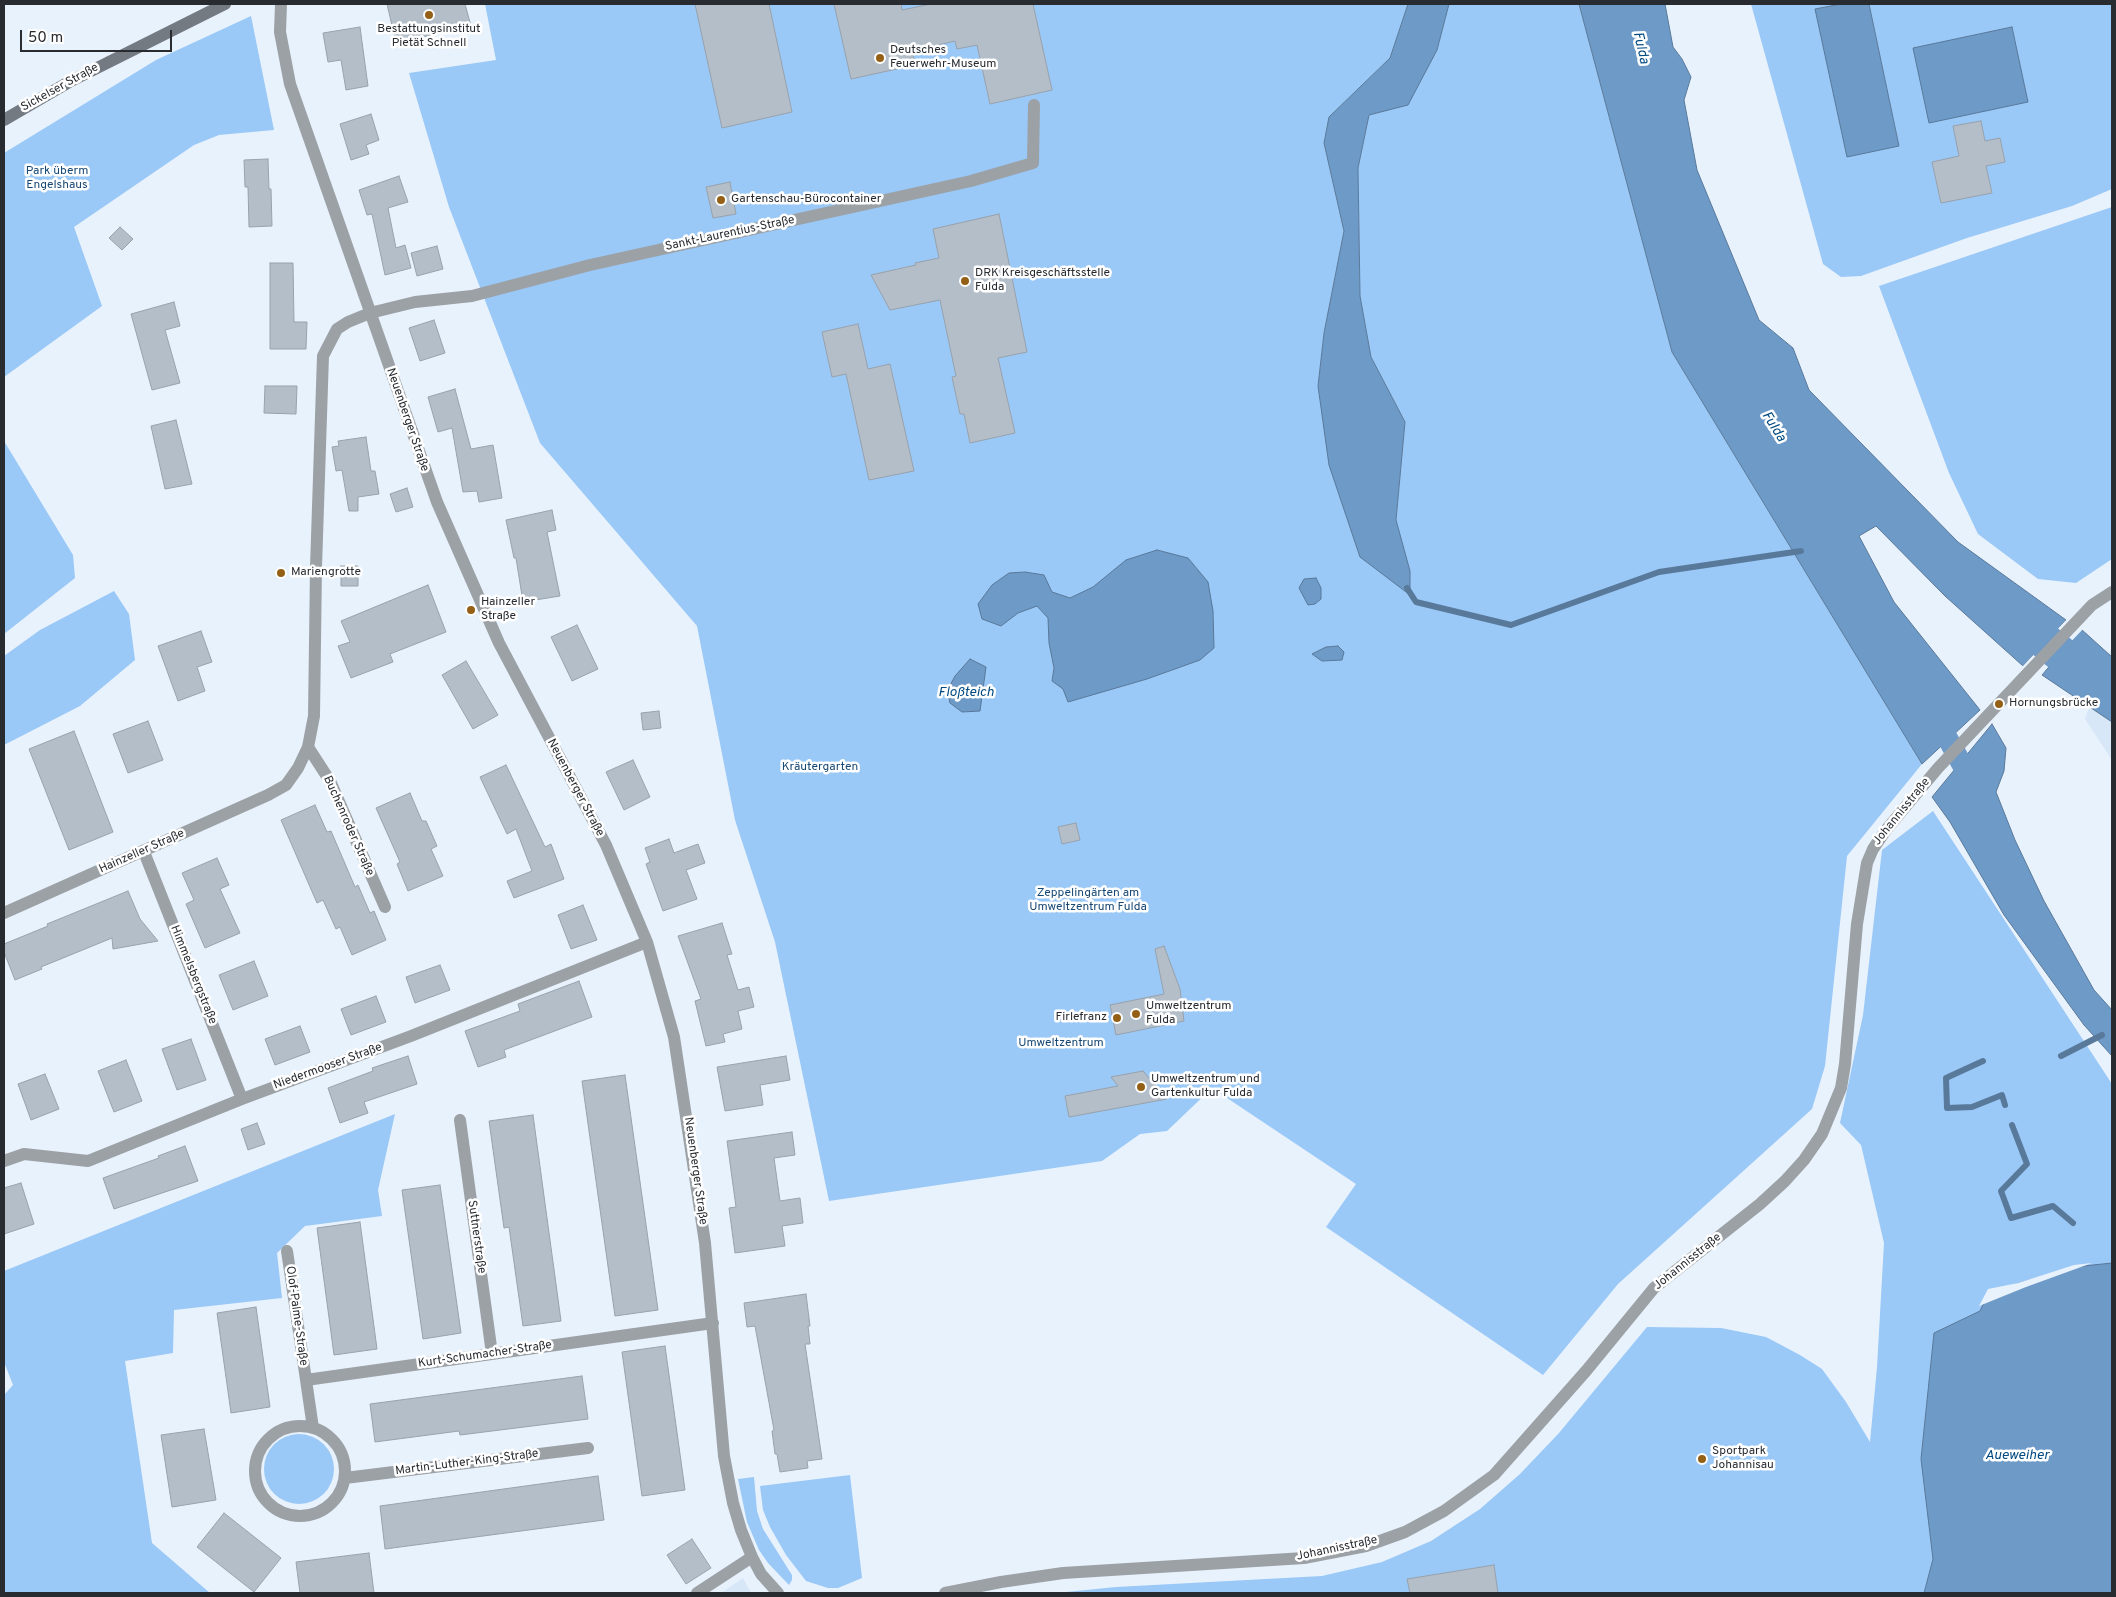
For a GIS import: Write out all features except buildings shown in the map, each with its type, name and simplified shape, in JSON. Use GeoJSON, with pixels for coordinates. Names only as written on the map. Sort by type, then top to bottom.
{"type":"FeatureCollection","features":[{"type":"Feature","properties":{"kind":"main road","name":"Sickelser Straße"},"geometry":{"type":"LineString","coordinates":[[4,120],[69,82],[225,4]]}},
{"type":"Feature","properties":{"kind":"street","name":"Neuenberger Straße"},"geometry":{"type":"LineString","coordinates":[[281,4],[280,32],[290,84],[418,451],[498,643],[606,846],[647,942],[674,1037],[705,1243],[724,1456],[736,1512],[752,1557],[761,1574],[778,1593]]}},
{"type":"Feature","properties":{"kind":"street","name":"Sankt-Laurentius-Straße"},"geometry":{"type":"LineString","coordinates":[[370,313],[415,302],[472,296],[590,265],[971,181],[1033,163],[1034,105]]}},
{"type":"Feature","properties":{"kind":"street","name":"Hainzeller Straße"},"geometry":{"type":"LineString","coordinates":[[4,913],[268,795],[286,784],[298,768],[308,747],[314,716],[316,567],[323,356],[338,329],[348,322],[370,313]]}},
{"type":"Feature","properties":{"kind":"street","name":"Johannisstraße"},"geometry":{"type":"LineString","coordinates":[[945,1593],[1063,1573],[1304,1558],[1366,1546],[1405,1532],[1444,1511],[1494,1475],[1586,1371],[1654,1288],[1760,1204],[1804,1160],[1822,1134],[1841,1088],[1846,1064],[1857,924],[1866,870],[1873,849],[1886,830],[1938,768],[2092,605],[2112,592]]}},
{"type":"Feature","properties":{"kind":"street","name":"Buchenroder Straße"},"geometry":{"type":"LineString","coordinates":[[308,747],[330,781],[385,907]]}},
{"type":"Feature","properties":{"kind":"street","name":"Himmelsbergstraße"},"geometry":{"type":"LineString","coordinates":[[144,852],[242,1099]]}},
{"type":"Feature","properties":{"kind":"street","name":"Niedermooser Straße"},"geometry":{"type":"LineString","coordinates":[[4,1161],[24,1154],[88,1160],[242,1099],[411,1036],[647,942]]}},
{"type":"Feature","properties":{"kind":"street","name":"Suttnerstraße"},"geometry":{"type":"LineString","coordinates":[[460,1120],[492,1354]]}},
{"type":"Feature","properties":{"kind":"street","name":"Olof-Palme-Straße"},"geometry":{"type":"LineString","coordinates":[[287,1251],[306,1380]]}},
{"type":"Feature","properties":{"kind":"street","name":"Kurt-Schumacher-Straße"},"geometry":{"type":"LineString","coordinates":[[306,1380],[713,1323]]}},
{"type":"Feature","properties":{"kind":"street"},"geometry":{"type":"LineString","coordinates":[[306,1380],[313,1428]]}},
{"type":"Feature","properties":{"kind":"street"},"geometry":{"type":"LineString","coordinates":[[300,1426],[313,1428],[325,1433],[334,1442],[341,1453],[345,1465],[345,1478],[340,1492],[331,1504],[319,1513],[304,1517],[289,1516],[275,1510],[264,1499],[256,1486],[254,1471],[257,1456],[264,1443],[274,1434],[286,1428],[300,1426]]}},
{"type":"Feature","properties":{"kind":"street","name":"Martin-Luther-King-Straße"},"geometry":{"type":"LineString","coordinates":[[345,1478],[588,1448]]}},
{"type":"Feature","properties":{"kind":"street"},"geometry":{"type":"LineString","coordinates":[[697,1593],[752,1557]]}},
{"type":"Feature","properties":{"kind":"shaded area"},"geometry":{"type":"Polygon","coordinates":[[[2112,646],[2112,760],[2085,719],[2112,646]]]}},
{"type":"Feature","properties":{"kind":"shaded area"},"geometry":{"type":"Polygon","coordinates":[[[743,1578],[751,1593],[721,1593],[743,1578]]]}},
{"type":"Feature","properties":{"kind":"green space"},"geometry":{"type":"Polygon","coordinates":[[[485,4],[1408,4],[1390,58],[1329,117],[1324,143],[1344,231],[1324,333],[1318,386],[1396,520],[1405,422],[1371,357],[1360,296],[1358,168],[1369,115],[1437,50],[1449,4],[1579,4],[1672,352],[1922,764],[1847,856],[1825,1066],[1812,1109],[1618,1284],[1543,1375],[1326,1227],[1356,1184],[1212,1088],[1167,1131],[1140,1134],[1102,1161],[829,1201],[775,942],[735,820],[697,626],[540,443],[449,207],[409,73],[496,60],[485,4]]]}},
{"type":"Feature","properties":{"kind":"green space"},"geometry":{"type":"Polygon","coordinates":[[[1751,4],[1841,4],[1816,9],[1899,146],[1869,4],[2112,4],[2112,189],[2072,206],[1967,238],[1861,276],[1841,277],[1823,264],[1751,4]]]}},
{"type":"Feature","properties":{"kind":"green space","name":"Park überm Engelshaus"},"geometry":{"type":"Polygon","coordinates":[[[251,16],[274,130],[219,135],[194,145],[74,227],[102,306],[4,377],[4,153],[156,60],[251,16]]]}},
{"type":"Feature","properties":{"kind":"green space"},"geometry":{"type":"Polygon","coordinates":[[[2112,207],[2112,559],[2076,583],[2038,579],[1978,534],[1949,473],[1879,286],[2112,207]]]}},
{"type":"Feature","properties":{"kind":"green space"},"geometry":{"type":"Polygon","coordinates":[[[4,441],[73,555],[75,578],[4,634],[4,441]]]}},
{"type":"Feature","properties":{"kind":"green space"},"geometry":{"type":"Polygon","coordinates":[[[114,591],[129,614],[135,660],[80,706],[4,745],[4,656],[40,630],[114,591]]]}},
{"type":"Feature","properties":{"kind":"green space"},"geometry":{"type":"Polygon","coordinates":[[[1933,811],[2112,1084],[2112,1593],[1056,1593],[1116,1587],[1322,1576],[1382,1562],[1431,1541],[1480,1509],[1520,1474],[1559,1433],[1647,1327],[1721,1328],[1766,1337],[1822,1369],[1846,1402],[1870,1442],[1877,1367],[1884,1243],[1861,1145],[1840,1123],[1863,1015],[1882,850],[1933,811]]]}},
{"type":"Feature","properties":{"kind":"green space"},"geometry":{"type":"Polygon","coordinates":[[[395,1114],[378,1190],[382,1216],[305,1226],[277,1253],[282,1298],[174,1310],[173,1353],[125,1361],[152,1543],[210,1593],[4,1593],[4,1395],[13,1385],[4,1362],[4,1271],[395,1114]]]}},
{"type":"Feature","properties":{"kind":"green space"},"geometry":{"type":"Polygon","coordinates":[[[292,1434],[306,1434],[319,1440],[328,1449],[334,1462],[332,1482],[324,1494],[306,1504],[292,1504],[279,1498],[270,1489],[264,1476],[264,1462],[270,1449],[279,1440],[292,1434]]]}},
{"type":"Feature","properties":{"kind":"green space"},"geometry":{"type":"Polygon","coordinates":[[[850,1475],[862,1578],[838,1588],[828,1588],[806,1581],[786,1555],[770,1527],[763,1510],[760,1486],[850,1475]]]}},
{"type":"Feature","properties":{"kind":"green space"},"geometry":{"type":"Polygon","coordinates":[[[754,1477],[757,1511],[763,1529],[792,1575],[789,1585],[768,1563],[759,1550],[747,1522],[738,1479],[754,1477]]]}},
{"type":"Feature","properties":{"kind":"water"},"geometry":{"type":"Polygon","coordinates":[[[1408,4],[1449,4],[1437,50],[1408,105],[1369,115],[1358,168],[1360,296],[1371,357],[1405,422],[1396,520],[1410,571],[1410,595],[1360,557],[1329,465],[1318,386],[1324,333],[1344,231],[1324,143],[1329,117],[1390,58],[1408,4]]]}},
{"type":"Feature","properties":{"kind":"water"},"geometry":{"type":"Polygon","coordinates":[[[1579,4],[1665,4],[1673,47],[1682,59],[1691,77],[1684,100],[1697,170],[1759,320],[1793,348],[1809,390],[1958,542],[2066,620],[2023,666],[1945,596],[1876,526],[1859,536],[1894,602],[1980,710],[1922,764],[1672,352],[1579,4]]]}},
{"type":"Feature","properties":{"kind":"water"},"geometry":{"type":"Polygon","coordinates":[[[1841,4],[1869,4],[1899,146],[1847,157],[1815,9],[1841,4]]]}},
{"type":"Feature","properties":{"kind":"water"},"geometry":{"type":"Polygon","coordinates":[[[2012,27],[2028,102],[1929,123],[1913,48],[2012,27]]]}},
{"type":"Feature","properties":{"kind":"water"},"geometry":{"type":"Polygon","coordinates":[[[1157,550],[1188,558],[1208,582],[1213,611],[1214,648],[1200,660],[1147,679],[1068,702],[1063,689],[1052,681],[1054,668],[1049,643],[1048,618],[1037,606],[1018,613],[1001,626],[982,619],[978,604],[992,585],[1009,573],[1025,572],[1044,575],[1052,592],[1070,598],[1093,587],[1126,560],[1157,550]]]}},
{"type":"Feature","properties":{"kind":"water"},"geometry":{"type":"Polygon","coordinates":[[[1316,578],[1321,588],[1321,599],[1315,604],[1308,605],[1299,588],[1304,579],[1316,578]]]}},
{"type":"Feature","properties":{"kind":"water"},"geometry":{"type":"Polygon","coordinates":[[[2081,629],[2112,657],[2112,722],[2042,675],[2081,629]]]}},
{"type":"Feature","properties":{"kind":"water"},"geometry":{"type":"Polygon","coordinates":[[[1338,646],[1344,652],[1342,660],[1322,661],[1312,654],[1326,647],[1338,646]]]}},
{"type":"Feature","properties":{"kind":"water","name":"Floßteich"},"geometry":{"type":"Polygon","coordinates":[[[970,659],[986,667],[980,711],[962,712],[950,703],[947,691],[955,676],[970,659]]]}},
{"type":"Feature","properties":{"kind":"water"},"geometry":{"type":"Polygon","coordinates":[[[1992,724],[2006,748],[2004,771],[1996,792],[2015,840],[2044,901],[2094,990],[2112,1010],[2112,1056],[2084,1025],[2004,915],[1950,822],[1932,797],[1992,724]]]}},
{"type":"Feature","properties":{"kind":"water","name":"Aueweiher"},"geometry":{"type":"Polygon","coordinates":[[[2112,1263],[2112,1593],[1924,1593],[1933,1559],[1921,1459],[1934,1333],[1980,1311],[1989,1292],[2074,1267],[2112,1263]]]}},
{"type":"Feature","properties":{"kind":"pier"},"geometry":{"type":"Polygon","coordinates":[[[2068,618],[2068,622],[2024,668],[2017,664],[2023,666],[2068,618]]]}},
{"type":"Feature","properties":{"kind":"pier"},"geometry":{"type":"Polygon","coordinates":[[[2081,627],[2084,628],[2064,649],[2063,658],[2056,658],[2040,676],[2040,673],[2081,627]]]}},
{"type":"Feature","properties":{"kind":"pier"},"geometry":{"type":"Polygon","coordinates":[[[2092,1263],[1979,1306],[1988,1289],[2018,1283],[2074,1265],[2092,1263]]]}},
{"type":"Feature","properties":{"kind":"waterway"},"geometry":{"type":"LineString","coordinates":[[1407,588],[1416,602],[1511,625],[1659,572],[1801,551]]}},
{"type":"Feature","properties":{"kind":"waterway","name":"Fulda"},"geometry":{"type":"LineString","coordinates":[[2007,610],[2112,696]]}},
{"type":"Feature","properties":{"kind":"waterway"},"geometry":{"type":"LineString","coordinates":[[1934,714],[1969,777],[1973,789]]}},
{"type":"Feature","properties":{"kind":"waterway"},"geometry":{"type":"LineString","coordinates":[[2061,1056],[2102,1035]]}},
{"type":"Feature","properties":{"kind":"waterway"},"geometry":{"type":"LineString","coordinates":[[1983,1061],[1946,1078],[1947,1108],[1972,1107],[2002,1095],[2005,1105]]}},
{"type":"Feature","properties":{"kind":"waterway"},"geometry":{"type":"LineString","coordinates":[[2012,1125],[2027,1164],[2001,1191],[2011,1218],[2053,1206],[2073,1223]]}},
{"type":"Feature","properties":{"kind":"place","name":"Bestattungsinstitut Pietät Schnell"},"geometry":{"type":"Point","coordinates":[429,15]}},
{"type":"Feature","properties":{"kind":"place","name":"Deutsches Feuerwehr-Museum"},"geometry":{"type":"Point","coordinates":[880,58]}},
{"type":"Feature","properties":{"kind":"place","name":"Gartenschau-Bürocontainer"},"geometry":{"type":"Point","coordinates":[721,200]}},
{"type":"Feature","properties":{"kind":"place","name":"DRK Kreisgeschäftsstelle Fulda"},"geometry":{"type":"Point","coordinates":[965,281]}},
{"type":"Feature","properties":{"kind":"place","name":"Mariengrotte"},"geometry":{"type":"Point","coordinates":[281,573]}},
{"type":"Feature","properties":{"kind":"place","name":"Hainzeller Straße"},"geometry":{"type":"Point","coordinates":[471,610]}},
{"type":"Feature","properties":{"kind":"place","name":"Hornungsbrücke"},"geometry":{"type":"Point","coordinates":[1999,704]}},
{"type":"Feature","properties":{"kind":"place","name":"Umweltzentrum Fulda"},"geometry":{"type":"Point","coordinates":[1136,1014]}},
{"type":"Feature","properties":{"kind":"place","name":"Firlefranz"},"geometry":{"type":"Point","coordinates":[1117,1018]}},
{"type":"Feature","properties":{"kind":"place","name":"Umweltzentrum und Gartenkultur Fulda"},"geometry":{"type":"Point","coordinates":[1141,1087]}},
{"type":"Feature","properties":{"kind":"place","name":"Sportpark Johannisau"},"geometry":{"type":"Point","coordinates":[1702,1459]}},
{"type":"Feature","properties":{"kind":"park label","name":"Kräutergarten"},"geometry":{"type":"Point","coordinates":[820,768]}},
{"type":"Feature","properties":{"kind":"park label","name":"Zeppelingärten am Umweltzentrum Fulda"},"geometry":{"type":"Point","coordinates":[1088,901]}},
{"type":"Feature","properties":{"kind":"park label","name":"Umweltzentrum"},"geometry":{"type":"Point","coordinates":[1061,1044]}}]}
